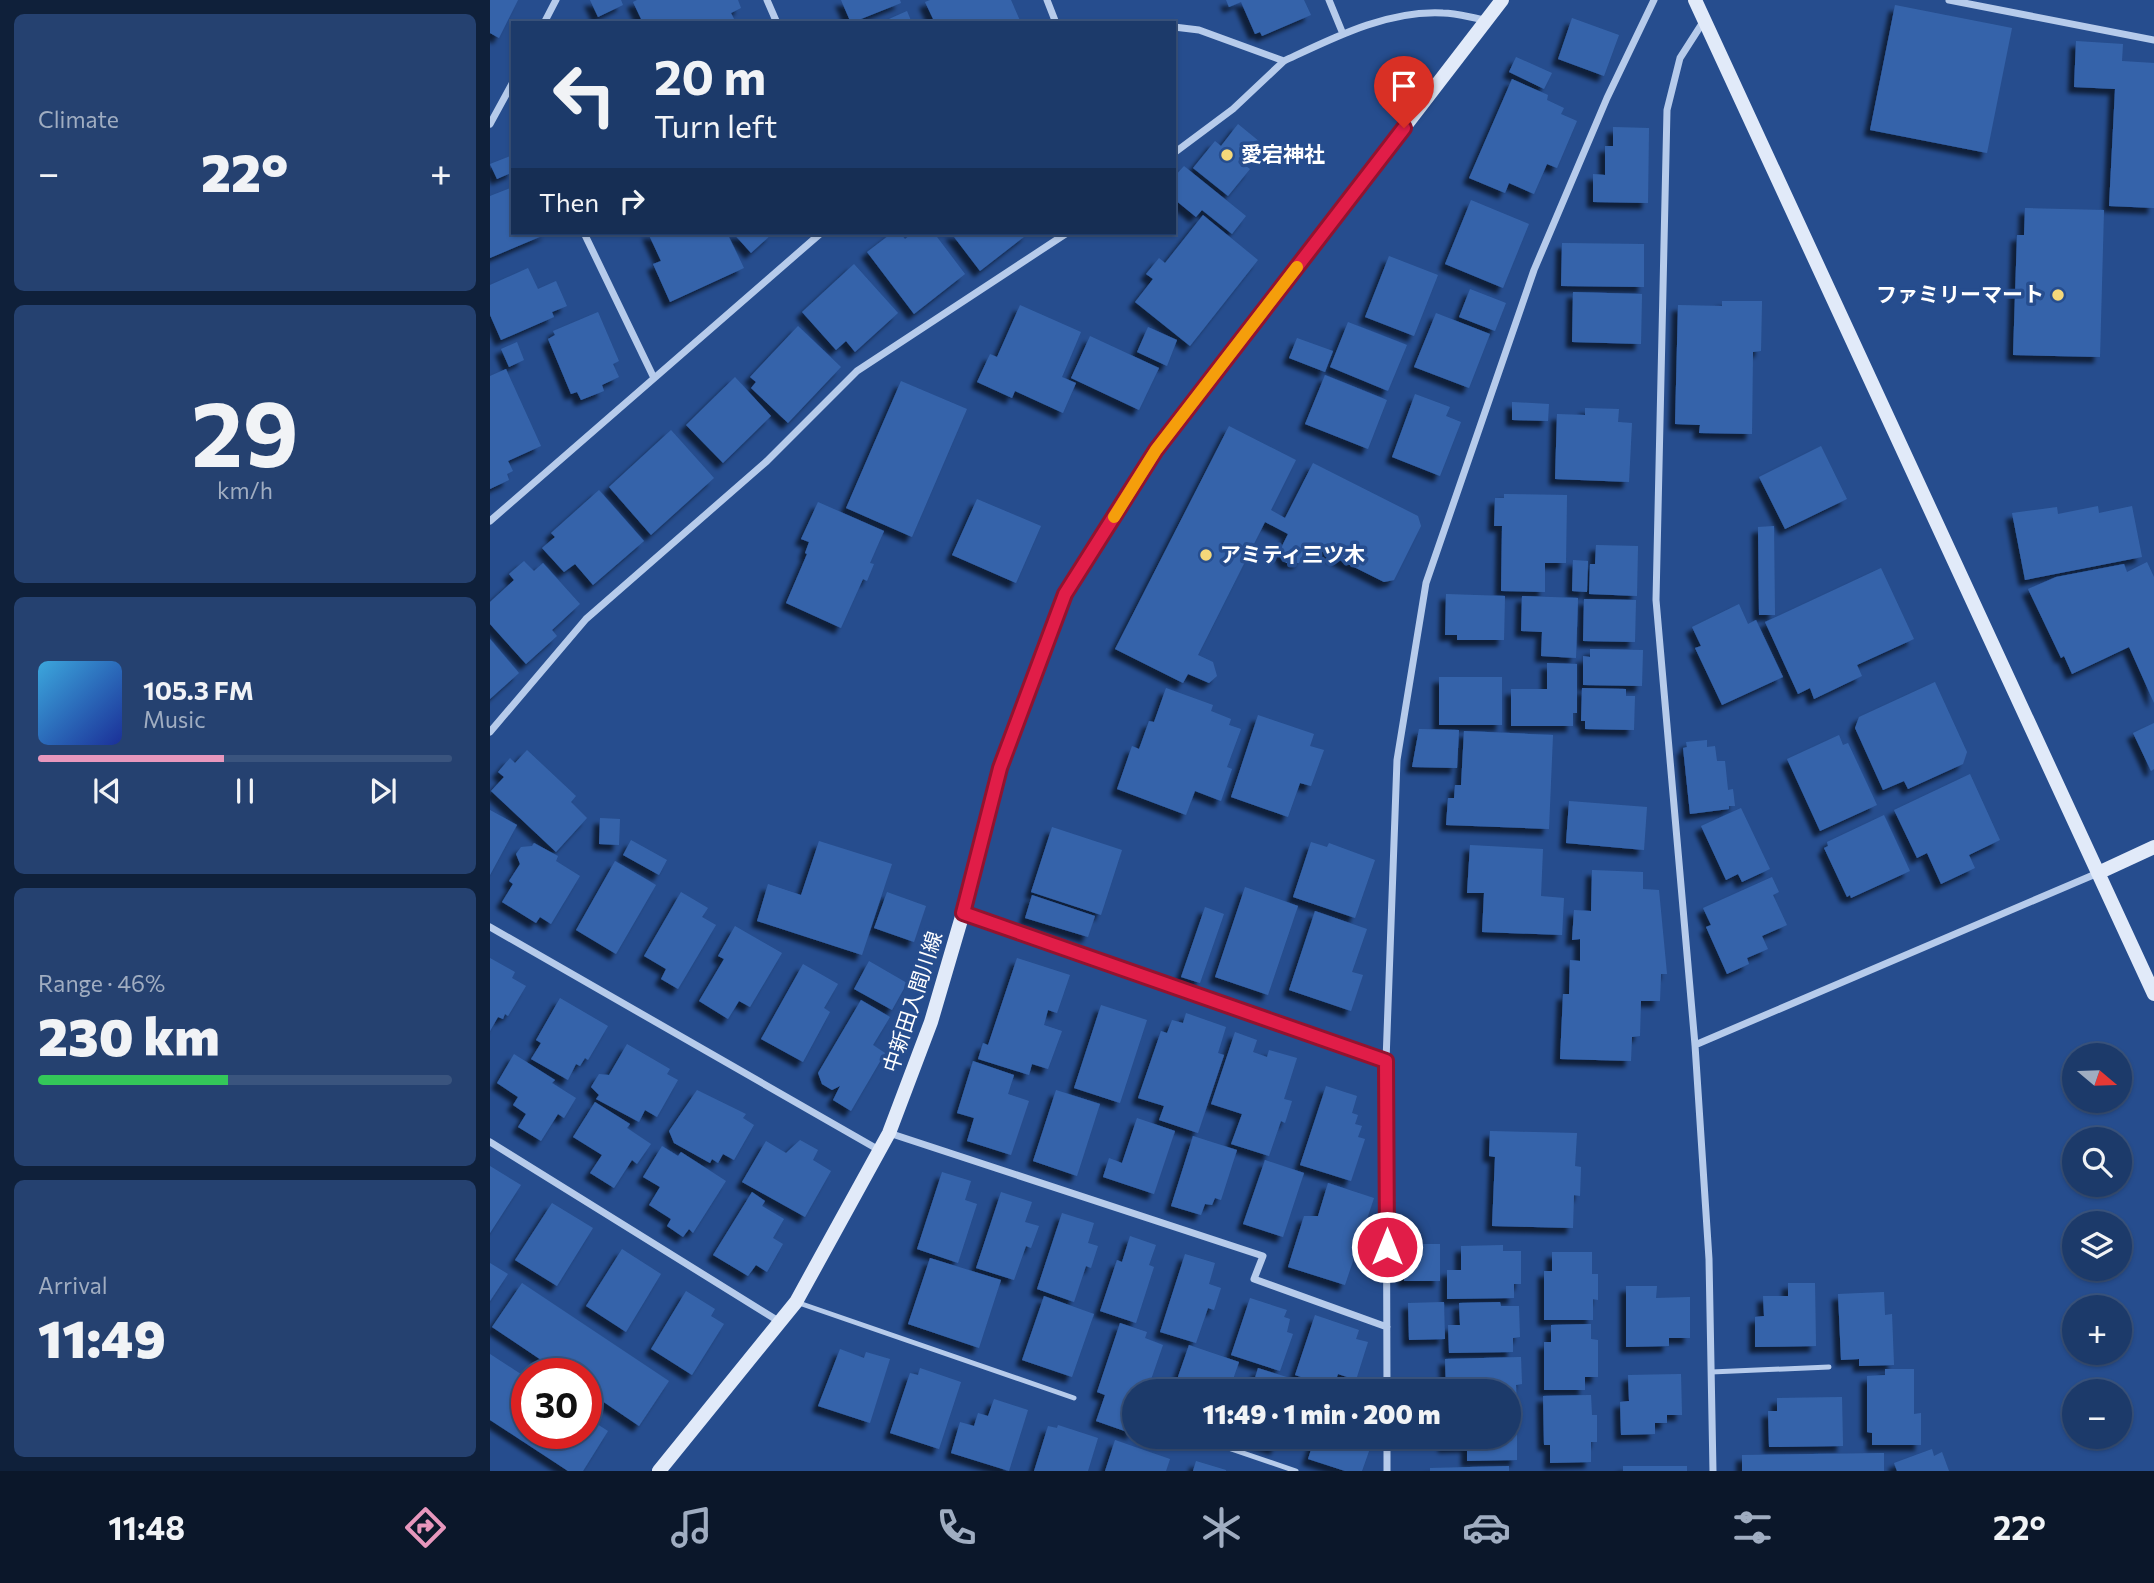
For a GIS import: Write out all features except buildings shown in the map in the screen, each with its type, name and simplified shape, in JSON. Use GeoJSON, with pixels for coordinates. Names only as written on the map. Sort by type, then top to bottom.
{"type":"FeatureCollection","features":[{"type":"Feature","properties":{"kind":"main road","name":"中新田入間川線"},"geometry":{"type":"LineString","coordinates":[[659,1471],[796,1302],[889,1133],[931,1022],[963,913],[1000,768],[1065,594],[1156,450],[1502,0]]}},
{"type":"Feature","properties":{"kind":"main road"},"geometry":{"type":"LineString","coordinates":[[1695,0],[2154,995]]}},
{"type":"Feature","properties":{"kind":"main road"},"geometry":{"type":"LineString","coordinates":[[2098,873],[2154,847]]}},
{"type":"Feature","properties":{"kind":"street"},"geometry":{"type":"LineString","coordinates":[[545,21],[556,0]]}},
{"type":"Feature","properties":{"kind":"street"},"geometry":{"type":"LineString","coordinates":[[766,0],[776,21]]}},
{"type":"Feature","properties":{"kind":"street"},"geometry":{"type":"LineString","coordinates":[[1047,0],[1055,21]]}},
{"type":"Feature","properties":{"kind":"street"},"geometry":{"type":"LineString","coordinates":[[1328,0],[1343,34]]}},
{"type":"Feature","properties":{"kind":"street"},"geometry":{"type":"LineString","coordinates":[[1387,1379],[1386,1061],[1397,760],[1426,583],[1534,270],[1607,98],[1654,0]]}},
{"type":"Feature","properties":{"kind":"street"},"geometry":{"type":"LineString","coordinates":[[1949,0],[2154,40]]}},
{"type":"Feature","properties":{"kind":"street"},"geometry":{"type":"LineString","coordinates":[[1176,152],[1233,109],[1284,61],[1343,34],[1412,13],[1445,12],[1486,20]]}},
{"type":"Feature","properties":{"kind":"street"},"geometry":{"type":"LineString","coordinates":[[1705,19],[1680,58],[1667,110],[1657,600],[1695,1045],[1709,1259],[1713,1471]]}},
{"type":"Feature","properties":{"kind":"street"},"geometry":{"type":"LineString","coordinates":[[1176,27],[1199,30],[1284,61]]}},
{"type":"Feature","properties":{"kind":"street"},"geometry":{"type":"LineString","coordinates":[[490,124],[511,86]]}},
{"type":"Feature","properties":{"kind":"street"},"geometry":{"type":"LineString","coordinates":[[585,235],[653,376]]}},
{"type":"Feature","properties":{"kind":"street"},"geometry":{"type":"LineString","coordinates":[[490,521],[653,376],[819,235]]}},
{"type":"Feature","properties":{"kind":"street"},"geometry":{"type":"LineString","coordinates":[[490,732],[586,619],[767,461],[857,371],[1064,235]]}},
{"type":"Feature","properties":{"kind":"street"},"geometry":{"type":"LineString","coordinates":[[1695,1045],[2098,873]]}},
{"type":"Feature","properties":{"kind":"street"},"geometry":{"type":"LineString","coordinates":[[963,913],[1386,1061]]}},
{"type":"Feature","properties":{"kind":"street"},"geometry":{"type":"LineString","coordinates":[[490,927],[880,1150]]}},
{"type":"Feature","properties":{"kind":"street"},"geometry":{"type":"LineString","coordinates":[[889,1133],[1263,1256],[1254,1279],[1387,1327]]}},
{"type":"Feature","properties":{"kind":"street"},"geometry":{"type":"LineString","coordinates":[[490,1142],[781,1322]]}},
{"type":"Feature","properties":{"kind":"street"},"geometry":{"type":"LineString","coordinates":[[1387,1449],[1387,1471]]}},
{"type":"Feature","properties":{"kind":"lane"},"geometry":{"type":"LineString","coordinates":[[796,1302],[1074,1398]]}},
{"type":"Feature","properties":{"kind":"lane"},"geometry":{"type":"LineString","coordinates":[[1712,1372],[1829,1367]]}},
{"type":"Feature","properties":{"kind":"lane"},"geometry":{"type":"LineString","coordinates":[[1231,1449],[1296,1471]]}},
{"type":"Feature","properties":{"kind":"slow traffic"},"geometry":{"type":"LineString","coordinates":[[1114,517],[1156,450],[1297,267]]}},
{"type":"Feature","properties":{"kind":"place","name":"愛宕神社"},"geometry":{"type":"Point","coordinates":[1227,155]}},
{"type":"Feature","properties":{"kind":"place","name":"ファミリーマート"},"geometry":{"type":"Point","coordinates":[2058,295]}},
{"type":"Feature","properties":{"kind":"place","name":"アミティ三ツ木"},"geometry":{"type":"Point","coordinates":[1206,555]}},
{"type":"Feature","properties":{"kind":"route"},"geometry":{"type":"LineString","coordinates":[[1387,1247],[1386,1061],[963,913],[1000,768],[1065,594],[1156,450],[1404,128]]}}]}
